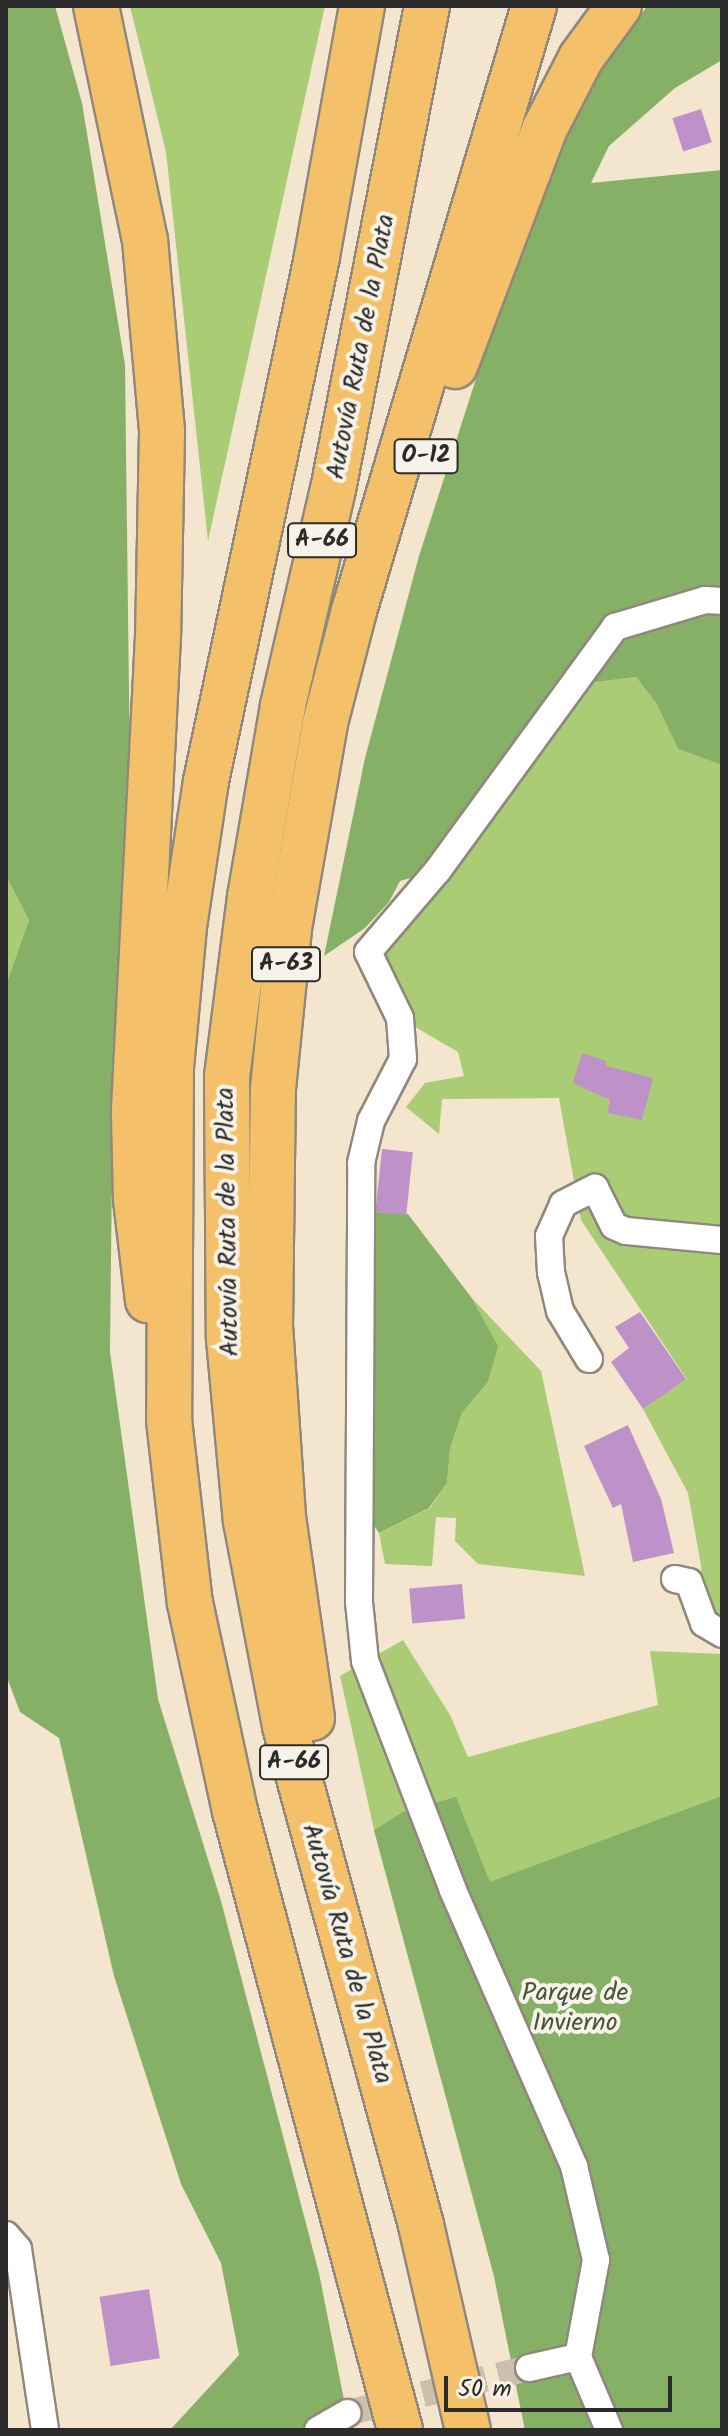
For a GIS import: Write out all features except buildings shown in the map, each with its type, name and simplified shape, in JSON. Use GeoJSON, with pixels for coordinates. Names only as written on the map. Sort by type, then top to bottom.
{"type":"FeatureCollection","features":[{"type":"Feature","properties":{"kind":"highway"},"geometry":{"type":"LineString","coordinates":[[96,6],[145,240],[162,432],[158,636],[134,1113],[140,1248],[169,1420]]}},
{"type":"Feature","properties":{"kind":"highway","name":"A-66"},"geometry":{"type":"LineString","coordinates":[[362,6],[317,257],[206,781],[184,927],[171,1067],[169,1420],[190,1603],[235,1811],[400,2430]]}},
{"type":"Feature","properties":{"kind":"highway","name":"Autovía Ruta de la Plata"},"geometry":{"type":"LineString","coordinates":[[427,6],[333,489],[283,706],[227,1076],[229,1339],[246,1521],[285,1726],[421,2225],[468,2430]]}},
{"type":"Feature","properties":{"kind":"highway","name":"A-63"},"geometry":{"type":"LineString","coordinates":[[346,1950],[283,1516],[270,1327],[273,1089],[289,928],[325,723],[354,611],[534,6]]}},
{"type":"Feature","properties":{"kind":"highway","name":"O-12"},"geometry":{"type":"LineString","coordinates":[[289,928],[413,499],[493,256],[544,130],[581,58],[619,6]]}},
{"type":"Feature","properties":{"kind":"street"},"geometry":{"type":"LineString","coordinates":[[609,2430],[578,2357],[596,2260],[574,2166],[453,1890],[365,1661],[359,1602],[361,1163],[371,1121],[403,1059],[400,1018],[368,952],[438,870],[615,627],[705,600],[722,601]]}},
{"type":"Feature","properties":{"kind":"street"},"geometry":{"type":"LineString","coordinates":[[589,1359],[560,1311],[551,1273],[549,1236],[563,1204],[595,1188],[614,1226],[626,1231],[722,1240]]}},
{"type":"Feature","properties":{"kind":"street"},"geometry":{"type":"LineString","coordinates":[[675,1579],[689,1582],[704,1623],[722,1634]]}},
{"type":"Feature","properties":{"kind":"street"},"geometry":{"type":"LineString","coordinates":[[6,2235],[18,2249],[45,2430]]}},
{"type":"Feature","properties":{"kind":"street"},"geometry":{"type":"LineString","coordinates":[[529,2368],[578,2357]]}},
{"type":"Feature","properties":{"kind":"street"},"geometry":{"type":"LineString","coordinates":[[318,2430],[347,2413]]}},
{"type":"Feature","properties":{"kind":"green space"},"geometry":{"type":"Polygon","coordinates":[[[6,6],[55,6],[82,103],[125,365],[130,776],[112,1167],[110,1352],[158,1699],[221,1901],[319,2273],[350,2430],[170,2430],[239,2355],[221,2263],[181,2184],[114,1976],[59,1738],[20,1712],[6,1675],[6,985],[29,920],[6,876],[6,6]]]}},
{"type":"Feature","properties":{"kind":"green space"},"geometry":{"type":"Polygon","coordinates":[[[130,6],[325,6],[208,541],[166,152],[130,6]]]}},
{"type":"Feature","properties":{"kind":"green space"},"geometry":{"type":"Polygon","coordinates":[[[647,6],[722,6],[722,60],[675,88],[609,146],[591,183],[722,170],[722,765],[678,749],[656,703],[636,677],[596,682],[564,694],[438,870],[400,881],[389,902],[365,928],[324,956],[365,758],[419,556],[532,205],[593,80],[647,6]]]}},
{"type":"Feature","properties":{"kind":"green space"},"geometry":{"type":"Polygon","coordinates":[[[636,677],[656,703],[678,749],[722,765],[722,1634],[704,1623],[701,1565],[688,1493],[643,1409],[686,1378],[581,1220],[559,1098],[442,1099],[439,1134],[406,1107],[425,1083],[464,1076],[458,1052],[400,1018],[368,952],[564,695],[596,682],[636,677]]]}},
{"type":"Feature","properties":{"kind":"green space"},"geometry":{"type":"Polygon","coordinates":[[[6,876],[29,920],[6,985],[6,876]]]}},
{"type":"Feature","properties":{"kind":"green space"},"geometry":{"type":"Polygon","coordinates":[[[376,1212],[408,1214],[471,1297],[498,1346],[488,1382],[462,1413],[450,1449],[447,1483],[429,1508],[379,1533],[367,1515],[376,1212]]]}},
{"type":"Feature","properties":{"kind":"green space"},"geometry":{"type":"Polygon","coordinates":[[[471,1297],[541,1371],[585,1576],[478,1564],[455,1541],[456,1518],[436,1517],[432,1566],[385,1564],[379,1533],[430,1508],[447,1483],[450,1449],[462,1413],[488,1382],[497,1346],[471,1297]]]}},
{"type":"Feature","properties":{"kind":"green space","name":"Parque de Invierno"},"geometry":{"type":"Polygon","coordinates":[[[403,1640],[450,1715],[468,1757],[658,1705],[650,1651],[722,1654],[722,2430],[525,2430],[494,2276],[374,1830],[340,1676],[403,1640]]]}},
{"type":"Feature","properties":{"kind":"green space","name":"Parque de Invierno"},"geometry":{"type":"Polygon","coordinates":[[[722,1796],[722,2430],[525,2430],[494,2276],[374,1830],[403,1812],[456,1797],[490,1882],[722,1796]]]}},
{"type":"Feature","properties":{"kind":"tunnel"},"geometry":{"type":"LineString","coordinates":[[347,2413],[529,2368]]}}]}
